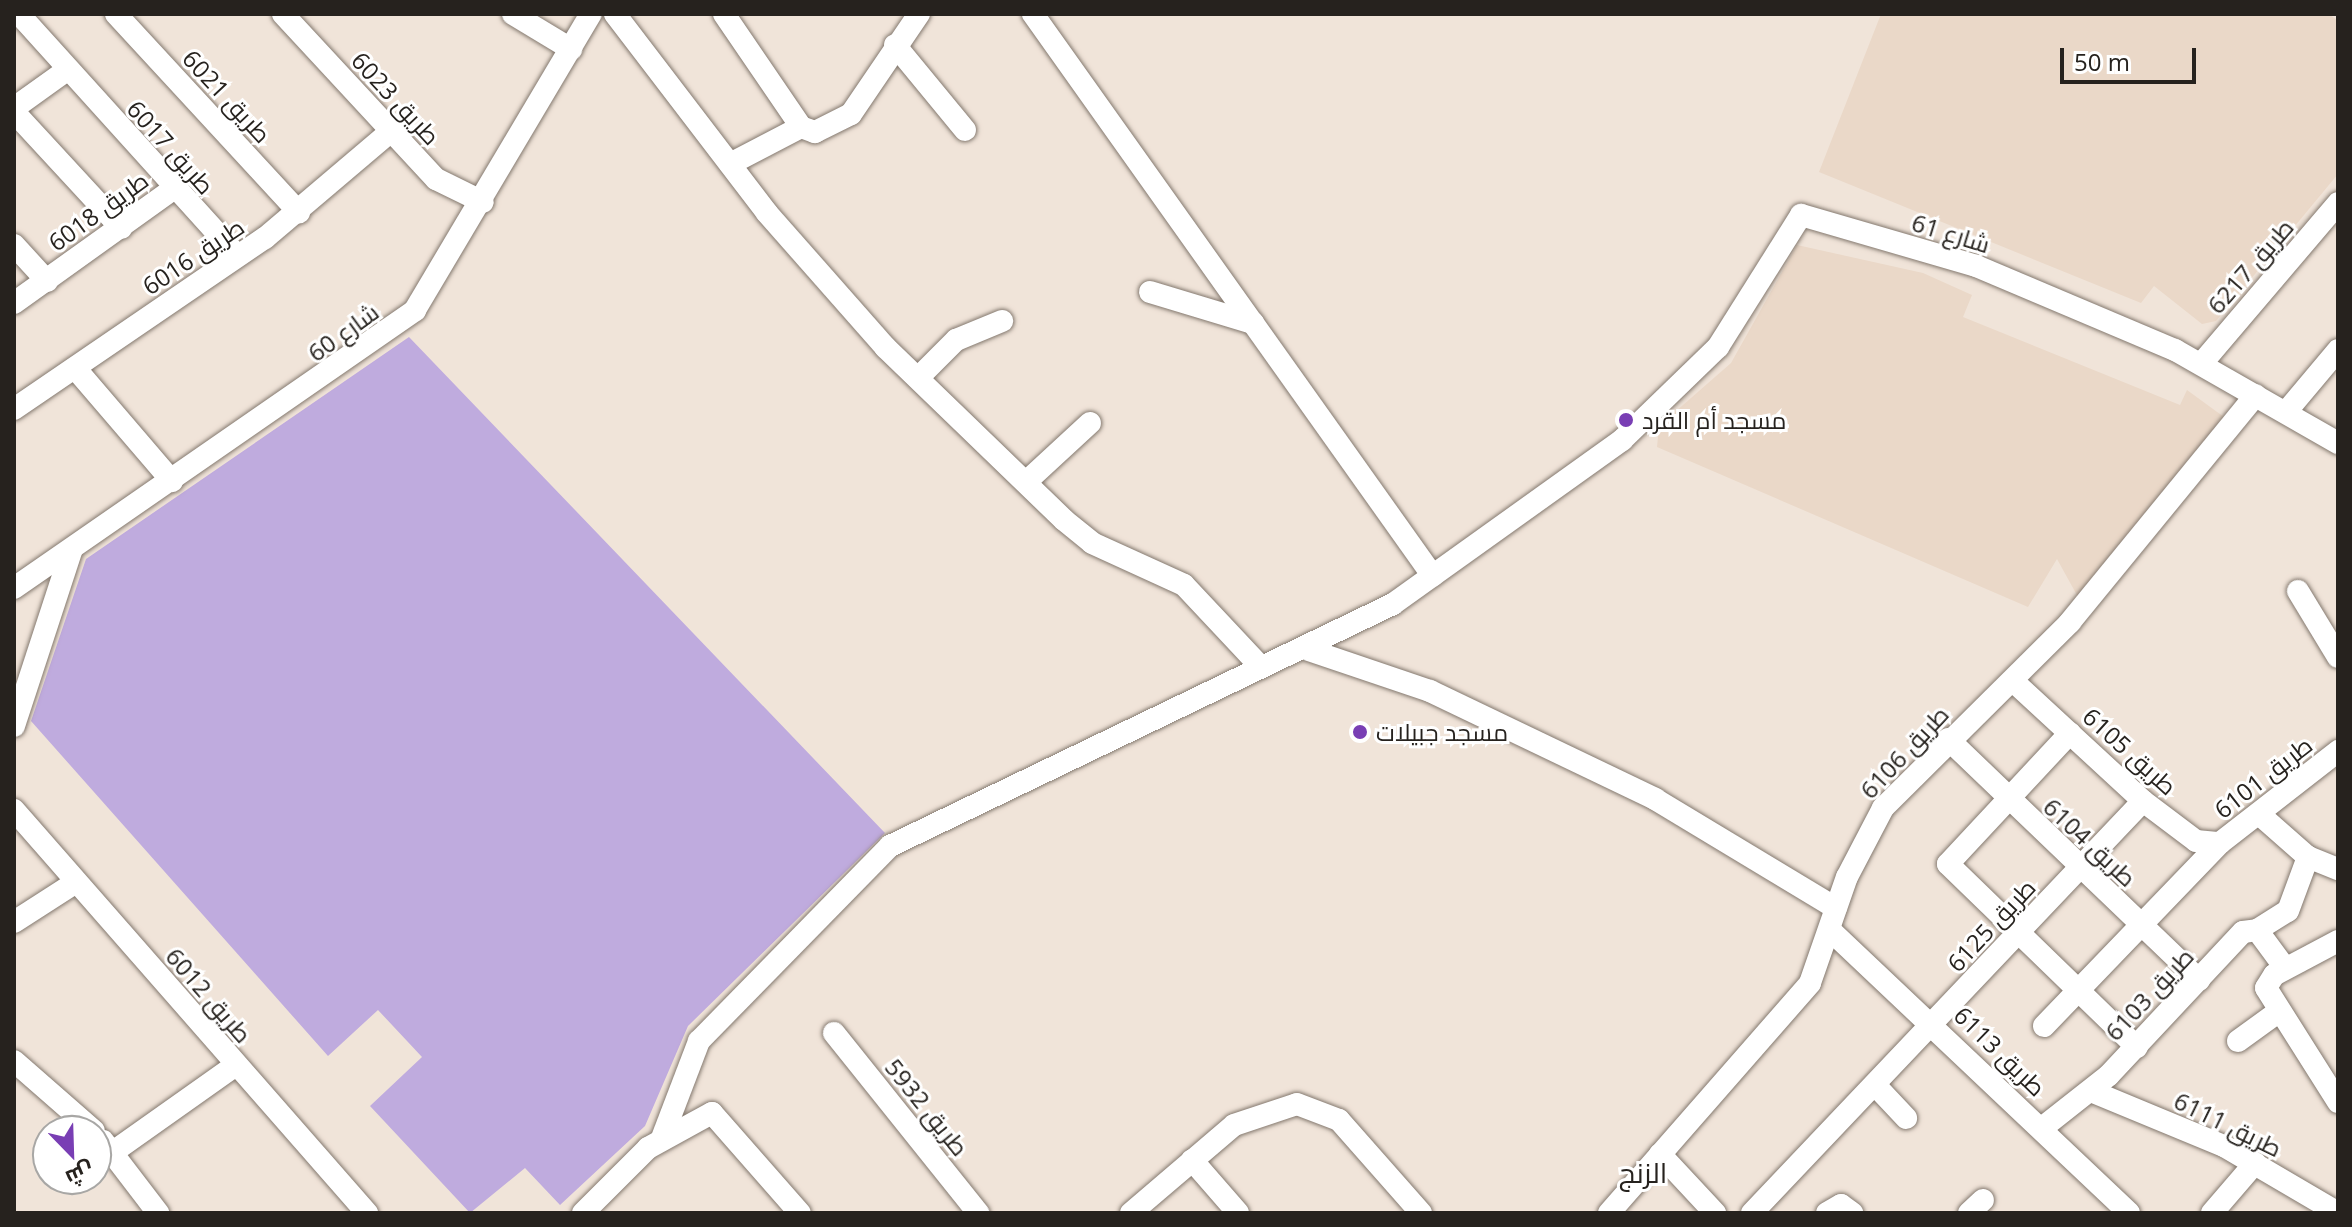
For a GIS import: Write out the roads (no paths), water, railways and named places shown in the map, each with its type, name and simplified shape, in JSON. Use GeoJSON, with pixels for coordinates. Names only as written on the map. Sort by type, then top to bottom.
{"type":"FeatureCollection","features":[{"type":"Feature","properties":{"kind":"street","name":"طريق 6021"},"geometry":{"type":"LineString","coordinates":[[116,14],[299,212]]}},
{"type":"Feature","properties":{"kind":"street","name":"طريق 6023"},"geometry":{"type":"LineString","coordinates":[[283,14],[436,179],[483,202]]}},
{"type":"Feature","properties":{"kind":"street"},"geometry":{"type":"LineString","coordinates":[[513,14],[571,49]]}},
{"type":"Feature","properties":{"kind":"street","name":"شارع 60"},"geometry":{"type":"LineString","coordinates":[[15,586],[172,481],[415,310],[483,202],[591,14]]}},
{"type":"Feature","properties":{"kind":"street"},"geometry":{"type":"LineString","coordinates":[[615,14],[730,164],[918,378],[1092,543],[1184,585],[1260,666]]}},
{"type":"Feature","properties":{"kind":"street"},"geometry":{"type":"LineString","coordinates":[[724,14],[801,127],[815,132],[851,114],[895,45],[919,14]]}},
{"type":"Feature","properties":{"kind":"street"},"geometry":{"type":"LineString","coordinates":[[662,1138],[699,1041],[890,846],[1260,666],[1309,650],[1433,576],[1033,14]]}},
{"type":"Feature","properties":{"kind":"street","name":"طريق 6017"},"geometry":{"type":"LineString","coordinates":[[17,15],[173,189],[238,256]]}},
{"type":"Feature","properties":{"kind":"street"},"geometry":{"type":"LineString","coordinates":[[895,45],[965,130]]}},
{"type":"Feature","properties":{"kind":"street"},"geometry":{"type":"LineString","coordinates":[[67,70],[14,110],[121,228]]}},
{"type":"Feature","properties":{"kind":"street"},"geometry":{"type":"LineString","coordinates":[[730,164],[801,127]]}},
{"type":"Feature","properties":{"kind":"street","name":"طريق 6016"},"geometry":{"type":"LineString","coordinates":[[14,409],[299,212],[391,131]]}},
{"type":"Feature","properties":{"kind":"street","name":"طريق 6018"},"geometry":{"type":"LineString","coordinates":[[14,303],[173,189]]}},
{"type":"Feature","properties":{"kind":"street","name":"طريق 6217"},"geometry":{"type":"LineString","coordinates":[[2202,363],[2338,203]]}},
{"type":"Feature","properties":{"kind":"street","name":"شارع 61"},"geometry":{"type":"LineString","coordinates":[[1433,576],[1622,440],[1718,347],[1801,215],[1976,266],[2202,363],[2336,439]]}},
{"type":"Feature","properties":{"kind":"street"},"geometry":{"type":"LineString","coordinates":[[14,245],[47,281]]}},
{"type":"Feature","properties":{"kind":"street"},"geometry":{"type":"LineString","coordinates":[[1150,292],[1253,323]]}},
{"type":"Feature","properties":{"kind":"street"},"geometry":{"type":"LineString","coordinates":[[918,378],[956,340],[1002,321]]}},
{"type":"Feature","properties":{"kind":"street"},"geometry":{"type":"LineString","coordinates":[[2286,412],[2338,350]]}},
{"type":"Feature","properties":{"kind":"street"},"geometry":{"type":"LineString","coordinates":[[75,368],[172,481]]}},
{"type":"Feature","properties":{"kind":"street","name":"طريق 6106"},"geometry":{"type":"LineString","coordinates":[[1609,1213],[1793,1006],[1831,931],[1836,908],[1883,808],[1948,739],[2013,681],[2070,622],[2256,395]]}},
{"type":"Feature","properties":{"kind":"street"},"geometry":{"type":"LineString","coordinates":[[1026,482],[1090,423]]}},
{"type":"Feature","properties":{"kind":"street"},"geometry":{"type":"LineString","coordinates":[[14,726],[72,549]]}},
{"type":"Feature","properties":{"kind":"street"},"geometry":{"type":"LineString","coordinates":[[2298,591],[2338,657]]}},
{"type":"Feature","properties":{"kind":"street"},"geometry":{"type":"LineString","coordinates":[[1309,650],[1430,691],[1655,799],[1836,908]]}},
{"type":"Feature","properties":{"kind":"street"},"geometry":{"type":"LineString","coordinates":[[14,653],[27,680]]}},
{"type":"Feature","properties":{"kind":"street","name":"طريق 6105"},"geometry":{"type":"LineString","coordinates":[[2013,681],[2143,801],[2196,841],[2220,843]]}},
{"type":"Feature","properties":{"kind":"street"},"geometry":{"type":"LineString","coordinates":[[2070,733],[1948,861],[2016,935],[2137,1047]]}},
{"type":"Feature","properties":{"kind":"street","name":"طريق 6104"},"geometry":{"type":"LineString","coordinates":[[1948,739],[2199,980]]}},
{"type":"Feature","properties":{"kind":"street","name":"طريق 6101"},"geometry":{"type":"LineString","coordinates":[[2044,1026],[2220,843],[2338,751]]}},
{"type":"Feature","properties":{"kind":"street","name":"طريق 6125"},"geometry":{"type":"LineString","coordinates":[[1752,1213],[1876,1086],[2143,801]]}},
{"type":"Feature","properties":{"kind":"street","name":"طريق 6012"},"geometry":{"type":"LineString","coordinates":[[14,810],[366,1213]]}},
{"type":"Feature","properties":{"kind":"street"},"geometry":{"type":"LineString","coordinates":[[2259,814],[2308,857],[2338,869]]}},
{"type":"Feature","properties":{"kind":"street","name":"طريق 6103"},"geometry":{"type":"LineString","coordinates":[[2042,1128],[2091,1091],[2137,1047],[2240,934],[2257,930],[2291,907],[2308,857]]}},
{"type":"Feature","properties":{"kind":"street"},"geometry":{"type":"LineString","coordinates":[[14,922],[76,882]]}},
{"type":"Feature","properties":{"kind":"street"},"geometry":{"type":"LineString","coordinates":[[2257,930],[2280,971]]}},
{"type":"Feature","properties":{"kind":"street","name":"طريق 6113"},"geometry":{"type":"LineString","coordinates":[[1831,931],[1934,1023],[2129,1213]]}},
{"type":"Feature","properties":{"kind":"street"},"geometry":{"type":"LineString","coordinates":[[2334,1099],[2266,988],[2280,971],[2338,941]]}},
{"type":"Feature","properties":{"kind":"street"},"geometry":{"type":"LineString","coordinates":[[2238,1041],[2278,1012]]}},
{"type":"Feature","properties":{"kind":"street","name":"طريق 5932"},"geometry":{"type":"LineString","coordinates":[[834,1033],[978,1213]]}},
{"type":"Feature","properties":{"kind":"street"},"geometry":{"type":"LineString","coordinates":[[14,1061],[76,1115]]}},
{"type":"Feature","properties":{"kind":"street"},"geometry":{"type":"LineString","coordinates":[[158,1213],[113,1152],[236,1065]]}},
{"type":"Feature","properties":{"kind":"street"},"geometry":{"type":"LineString","coordinates":[[1876,1086],[1906,1118]]}},
{"type":"Feature","properties":{"kind":"street","name":"طريق 6111"},"geometry":{"type":"LineString","coordinates":[[2091,1091],[2255,1163],[2338,1213]]}},
{"type":"Feature","properties":{"kind":"street"},"geometry":{"type":"LineString","coordinates":[[1131,1213],[1234,1125],[1297,1104],[1339,1120],[1421,1213]]}},
{"type":"Feature","properties":{"kind":"street"},"geometry":{"type":"LineString","coordinates":[[583,1213],[662,1138],[712,1113],[800,1213]]}},
{"type":"Feature","properties":{"kind":"street"},"geometry":{"type":"LineString","coordinates":[[1660,1154],[1715,1213]]}},
{"type":"Feature","properties":{"kind":"street"},"geometry":{"type":"LineString","coordinates":[[1192,1160],[1238,1213]]}},
{"type":"Feature","properties":{"kind":"street"},"geometry":{"type":"LineString","coordinates":[[2212,1213],[2255,1163]]}},
{"type":"Feature","properties":{"kind":"street"},"geometry":{"type":"LineString","coordinates":[[1827,1213],[1841,1205],[1852,1213]]}},
{"type":"Feature","properties":{"kind":"place","name":"مسجد أم القرد"},"geometry":{"type":"Point","coordinates":[1626,420]}},
{"type":"Feature","properties":{"kind":"place","name":"مسجد جبيلات"},"geometry":{"type":"Point","coordinates":[1360,732]}},
{"type":"Feature","properties":{"kind":"district","name":"الزنج"},"geometry":{"type":"Point","coordinates":[1643,1172]}}]}
